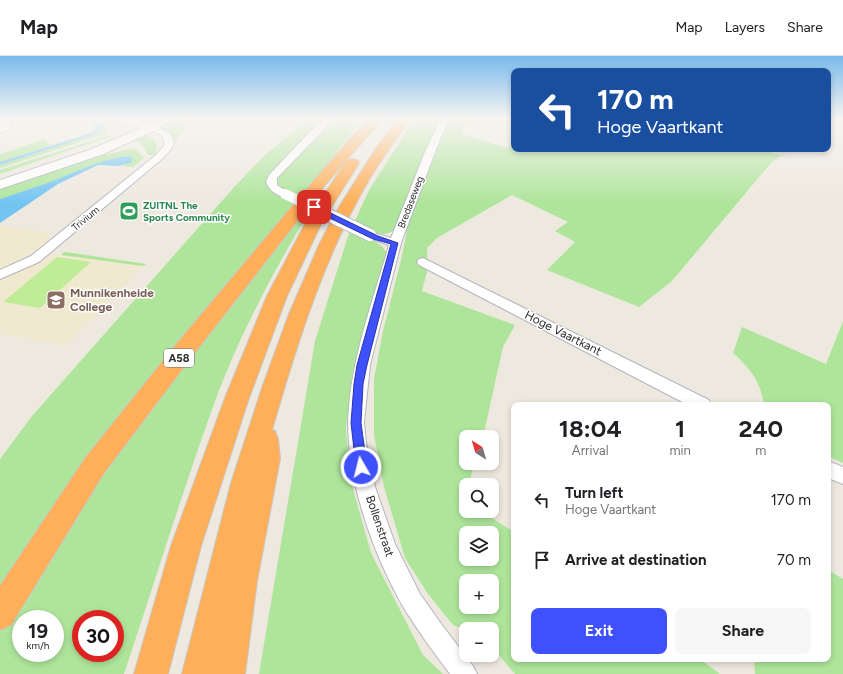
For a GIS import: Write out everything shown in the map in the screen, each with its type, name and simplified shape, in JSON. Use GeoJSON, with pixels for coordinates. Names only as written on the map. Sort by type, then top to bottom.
{"type":"FeatureCollection","features":[{"type":"Feature","properties":{"kind":"highway","name":"A58"},"geometry":{"type":"LineString","coordinates":[[0,614],[95,465],[182,353],[316,187],[351,147]]}},
{"type":"Feature","properties":{"kind":"highway"},"geometry":{"type":"LineString","coordinates":[[151,674],[186,546],[237,398],[277,296],[314,222],[344,174],[364,147]]}},
{"type":"Feature","properties":{"kind":"highway"},"geometry":{"type":"LineString","coordinates":[[199,674],[245,482],[293,326],[333,233],[368,168],[384,147]]}},
{"type":"Feature","properties":{"kind":"highway"},"geometry":{"type":"LineString","coordinates":[[228,674],[242,581],[267,459],[265,415]]}},
{"type":"Feature","properties":{"kind":"street"},"geometry":{"type":"LineString","coordinates":[[0,177],[93,147]]}},
{"type":"Feature","properties":{"kind":"street"},"geometry":{"type":"LineString","coordinates":[[0,185],[93,154],[107,147]]}},
{"type":"Feature","properties":{"kind":"street","name":"Trivium"},"geometry":{"type":"LineString","coordinates":[[0,275],[35,259],[159,157],[164,151],[162,147]]}},
{"type":"Feature","properties":{"kind":"street"},"geometry":{"type":"LineString","coordinates":[[300,147],[272,177],[271,182],[273,187],[370,235],[395,243]]}},
{"type":"Feature","properties":{"kind":"street","name":"Bredaseweg"},"geometry":{"type":"LineString","coordinates":[[395,243],[432,147]]}},
{"type":"Feature","properties":{"kind":"street","name":"Bollenstraat"},"geometry":{"type":"LineString","coordinates":[[395,243],[362,365],[356,423],[359,454],[376,522],[392,563],[423,618],[465,674]]}},
{"type":"Feature","properties":{"kind":"street","name":"Hoge Vaartkant"},"geometry":{"type":"LineString","coordinates":[[423,262],[697,402]]}},
{"type":"Feature","properties":{"kind":"street"},"geometry":{"type":"LineString","coordinates":[[831,470],[843,476]]}},
{"type":"Feature","properties":{"kind":"shaded area","name":"Munnikenheide College"},"geometry":{"type":"Polygon","coordinates":[[[0,226],[48,232],[50,253],[143,266],[66,346],[0,333],[0,226]]]}},
{"type":"Feature","properties":{"kind":"green space"},"geometry":{"type":"Polygon","coordinates":[[[21,147],[47,147],[0,162],[0,154],[21,147]]]}},
{"type":"Feature","properties":{"kind":"green space"},"geometry":{"type":"Polygon","coordinates":[[[55,147],[65,147],[0,168],[0,165],[55,147]]]}},
{"type":"Feature","properties":{"kind":"green space"},"geometry":{"type":"Polygon","coordinates":[[[73,147],[80,147],[0,174],[0,170],[73,147]]]}},
{"type":"Feature","properties":{"kind":"green space"},"geometry":{"type":"Polygon","coordinates":[[[143,147],[157,147],[155,155],[148,155],[143,147]]]}},
{"type":"Feature","properties":{"kind":"green space"},"geometry":{"type":"Polygon","coordinates":[[[275,147],[298,147],[267,182],[270,189],[274,192],[295,203],[247,263],[134,396],[96,445],[0,599],[0,459],[32,416],[236,185],[275,147]]]}},
{"type":"Feature","properties":{"kind":"green space"},"geometry":{"type":"Polygon","coordinates":[[[308,147],[340,147],[301,197],[278,186],[276,179],[280,172],[308,147]]]}},
{"type":"Feature","properties":{"kind":"green space"},"geometry":{"type":"Polygon","coordinates":[[[397,147],[427,147],[396,229],[386,234],[380,234],[354,223],[369,190],[397,147]]]}},
{"type":"Feature","properties":{"kind":"green space"},"geometry":{"type":"Polygon","coordinates":[[[436,147],[511,147],[511,152],[770,152],[789,157],[781,156],[771,163],[672,281],[639,307],[547,270],[575,242],[555,231],[568,222],[512,195],[437,238],[427,248],[428,268],[422,291],[515,325],[503,347],[485,430],[459,430],[459,470],[473,470],[470,478],[459,478],[459,518],[492,518],[511,530],[511,662],[704,662],[720,674],[515,674],[499,655],[499,622],[459,622],[459,627],[453,625],[428,594],[405,558],[384,487],[374,435],[374,379],[383,331],[402,256],[409,219],[436,147]]]}},
{"type":"Feature","properties":{"kind":"green space"},"geometry":{"type":"Polygon","coordinates":[[[135,148],[144,158],[133,167],[119,166],[125,166],[128,156],[108,160],[0,199],[0,187],[98,156],[135,148]]]}},
{"type":"Feature","properties":{"kind":"green space"},"geometry":{"type":"Polygon","coordinates":[[[305,209],[309,212],[282,258],[257,306],[223,379],[124,674],[0,674],[0,631],[12,611],[12,662],[64,662],[64,610],[13,610],[81,496],[305,209]]]}},
{"type":"Feature","properties":{"kind":"green space"},"geometry":{"type":"Polygon","coordinates":[[[350,230],[382,246],[387,255],[352,375],[346,428],[350,478],[371,553],[423,655],[443,674],[259,674],[315,341],[350,230]]]}},
{"type":"Feature","properties":{"kind":"green space"},"geometry":{"type":"Polygon","coordinates":[[[64,252],[146,264],[143,266],[61,255],[64,252]]]}},
{"type":"Feature","properties":{"kind":"green space"},"geometry":{"type":"Polygon","coordinates":[[[57,257],[91,262],[40,308],[3,302],[57,257]]]}},
{"type":"Feature","properties":{"kind":"green space"},"geometry":{"type":"Polygon","coordinates":[[[843,321],[843,463],[831,457],[831,402],[764,402],[754,376],[745,364],[733,353],[742,327],[826,364],[843,321]]]}},
{"type":"Feature","properties":{"kind":"green space"},"geometry":{"type":"Polygon","coordinates":[[[831,572],[843,579],[843,674],[755,674],[754,662],[831,662],[831,572]]]}},
{"type":"Feature","properties":{"kind":"water"},"geometry":{"type":"Polygon","coordinates":[[[48,147],[56,147],[0,165],[0,162],[48,147]]]}},
{"type":"Feature","properties":{"kind":"water"},"geometry":{"type":"Polygon","coordinates":[[[128,156],[133,158],[131,163],[119,166],[98,165],[58,184],[0,223],[0,199],[50,182],[98,163],[128,156]]]}},
{"type":"Feature","properties":{"kind":"place","name":"ZUITNL The Sports Community"},"geometry":{"type":"Point","coordinates":[129,211]}},
{"type":"Feature","properties":{"kind":"place","name":"Munnikenheide College"},"geometry":{"type":"Point","coordinates":[56,300]}},
{"type":"Feature","properties":{"kind":"route"},"geometry":{"type":"LineString","coordinates":[[314,207],[375,237],[395,243],[362,365],[359,384],[356,423],[361,467]]}}]}
